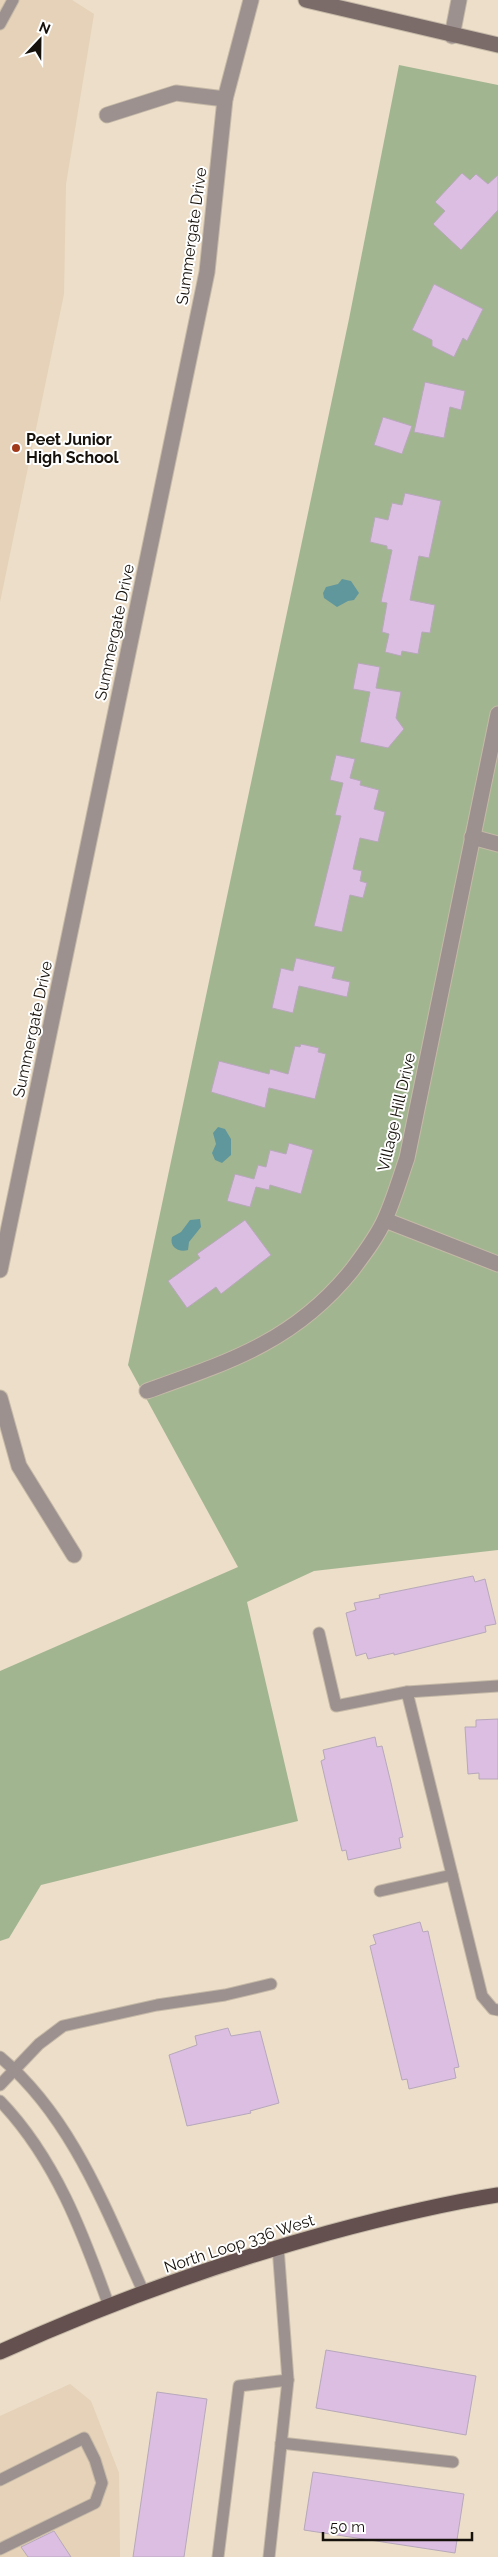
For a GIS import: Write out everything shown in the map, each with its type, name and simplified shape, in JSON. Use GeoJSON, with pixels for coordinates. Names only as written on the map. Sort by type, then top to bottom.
{"type":"FeatureCollection","features":[{"type":"Feature","properties":{"kind":"main road"},"geometry":{"type":"LineString","coordinates":[[306,0],[452,36],[498,45]]}},
{"type":"Feature","properties":{"kind":"main road","name":"North Loop 336 West"},"geometry":{"type":"LineString","coordinates":[[0,2352],[144,2292],[278,2247],[387,2217],[498,2195]]}},
{"type":"Feature","properties":{"kind":"street","name":"Summergate Drive"},"geometry":{"type":"LineString","coordinates":[[0,1270],[207,272],[225,99],[251,0]]}},
{"type":"Feature","properties":{"kind":"street"},"geometry":{"type":"LineString","coordinates":[[452,36],[459,0]]}},
{"type":"Feature","properties":{"kind":"street"},"geometry":{"type":"LineString","coordinates":[[107,115],[176,93],[225,99]]}},
{"type":"Feature","properties":{"kind":"street","name":"Village Hill Drive"},"geometry":{"type":"LineString","coordinates":[[147,1391],[228,1362],[268,1343],[304,1319],[336,1289],[363,1256],[385,1220],[407,1158],[498,714]]}},
{"type":"Feature","properties":{"kind":"street"},"geometry":{"type":"LineString","coordinates":[[472,837],[498,844]]}},
{"type":"Feature","properties":{"kind":"street"},"geometry":{"type":"LineString","coordinates":[[385,1220],[498,1264]]}},
{"type":"Feature","properties":{"kind":"street"},"geometry":{"type":"LineString","coordinates":[[0,1398],[19,1466],[74,1555]]}},
{"type":"Feature","properties":{"kind":"lane"},"geometry":{"type":"LineString","coordinates":[[0,24],[13,0]]}},
{"type":"Feature","properties":{"kind":"lane"},"geometry":{"type":"LineString","coordinates":[[319,1633],[336,1706],[407,1692],[498,1686]]}},
{"type":"Feature","properties":{"kind":"lane"},"geometry":{"type":"LineString","coordinates":[[407,1692],[482,1996],[493,2009],[498,2010]]}},
{"type":"Feature","properties":{"kind":"lane"},"geometry":{"type":"LineString","coordinates":[[380,1891],[452,1875]]}},
{"type":"Feature","properties":{"kind":"lane"},"geometry":{"type":"LineString","coordinates":[[0,2085],[39,2044],[63,2026],[157,2005],[225,1995],[271,1984]]}},
{"type":"Feature","properties":{"kind":"lane"},"geometry":{"type":"LineString","coordinates":[[0,2057],[39,2096],[71,2142],[144,2292]]}},
{"type":"Feature","properties":{"kind":"lane"},"geometry":{"type":"LineString","coordinates":[[0,2101],[44,2156],[84,2233],[110,2306]]}},
{"type":"Feature","properties":{"kind":"lane"},"geometry":{"type":"LineString","coordinates":[[269,2557],[288,2380],[278,2247]]}},
{"type":"Feature","properties":{"kind":"lane"},"geometry":{"type":"LineString","coordinates":[[218,2557],[238,2386],[288,2380]]}},
{"type":"Feature","properties":{"kind":"lane"},"geometry":{"type":"LineString","coordinates":[[0,2480],[84,2438],[96,2460],[102,2483],[95,2503],[0,2549]]}},
{"type":"Feature","properties":{"kind":"lane"},"geometry":{"type":"LineString","coordinates":[[281,2443],[453,2462]]}},
{"type":"Feature","properties":{"kind":"shaded area","name":"Peet Junior High School"},"geometry":{"type":"Polygon","coordinates":[[[0,0],[72,0],[94,14],[66,184],[64,294],[0,602],[0,0]]]}},
{"type":"Feature","properties":{"kind":"shaded area"},"geometry":{"type":"Polygon","coordinates":[[[70,2384],[91,2401],[119,2473],[120,2557],[0,2557],[0,2416],[70,2384]]]}},
{"type":"Feature","properties":{"kind":"green space"},"geometry":{"type":"Polygon","coordinates":[[[399,65],[498,85],[498,1550],[314,1571],[247,1602],[298,1821],[41,1885],[9,1938],[0,1941],[0,1671],[238,1567],[128,1365],[349,319],[399,65]]]}},
{"type":"Feature","properties":{"kind":"water"},"geometry":{"type":"Polygon","coordinates":[[[342,579],[351,581],[359,593],[354,600],[337,607],[324,598],[323,593],[326,587],[338,584],[342,579]]]}},
{"type":"Feature","properties":{"kind":"water"},"geometry":{"type":"Polygon","coordinates":[[[218,1127],[225,1129],[231,1139],[231,1155],[222,1163],[215,1160],[212,1153],[216,1144],[213,1133],[218,1127]]]}},
{"type":"Feature","properties":{"kind":"water"},"geometry":{"type":"Polygon","coordinates":[[[200,1219],[201,1227],[189,1242],[188,1250],[181,1251],[175,1248],[171,1241],[172,1237],[181,1232],[190,1220],[200,1219]]]}},
{"type":"Feature","properties":{"kind":"building"},"geometry":{"type":"Polygon","coordinates":[[[462,173],[470,180],[476,174],[488,184],[498,175],[498,210],[461,250],[433,224],[445,211],[435,202],[462,173]]]}},
{"type":"Feature","properties":{"kind":"building"},"geometry":{"type":"Polygon","coordinates":[[[434,284],[483,309],[467,341],[463,338],[454,357],[432,346],[432,340],[412,330],[434,284]]]}},
{"type":"Feature","properties":{"kind":"building"},"geometry":{"type":"Polygon","coordinates":[[[425,382],[465,391],[461,410],[450,407],[444,438],[414,432],[425,382]]]}},
{"type":"Feature","properties":{"kind":"building"},"geometry":{"type":"Polygon","coordinates":[[[383,417],[412,426],[402,454],[374,445],[383,417]]]}},
{"type":"Feature","properties":{"kind":"building"},"geometry":{"type":"Polygon","coordinates":[[[405,493],[441,501],[429,558],[419,556],[410,600],[435,605],[430,633],[422,632],[418,654],[402,651],[401,656],[385,652],[389,634],[382,632],[387,603],[381,602],[392,550],[387,549],[387,546],[370,542],[375,517],[388,520],[392,503],[402,505],[405,493]]]}},
{"type":"Feature","properties":{"kind":"building"},"geometry":{"type":"Polygon","coordinates":[[[358,663],[380,667],[376,688],[401,692],[396,718],[404,729],[388,748],[360,742],[370,692],[353,689],[358,663]]]}},
{"type":"Feature","properties":{"kind":"building"},"geometry":{"type":"Polygon","coordinates":[[[336,755],[355,759],[350,778],[361,781],[360,785],[379,790],[374,809],[385,812],[378,842],[360,838],[353,869],[362,871],[360,881],[367,883],[363,898],[350,895],[342,932],[314,926],[341,816],[335,815],[343,783],[330,780],[336,755]]]}},
{"type":"Feature","properties":{"kind":"building"},"geometry":{"type":"Polygon","coordinates":[[[296,958],[335,967],[332,978],[350,982],[347,997],[299,986],[293,1013],[272,1008],[281,968],[293,971],[296,958]]]}},
{"type":"Feature","properties":{"kind":"building"},"geometry":{"type":"Polygon","coordinates":[[[301,1044],[319,1048],[318,1052],[326,1054],[315,1099],[269,1088],[265,1108],[211,1092],[219,1061],[269,1074],[270,1069],[288,1074],[295,1046],[300,1047],[301,1044]]]}},
{"type":"Feature","properties":{"kind":"building"},"geometry":{"type":"Polygon","coordinates":[[[289,1143],[313,1150],[301,1194],[270,1185],[269,1190],[256,1187],[250,1207],[227,1201],[235,1174],[254,1179],[258,1165],[266,1167],[270,1150],[286,1154],[289,1143]]]}},
{"type":"Feature","properties":{"kind":"building"},"geometry":{"type":"Polygon","coordinates":[[[245,1220],[271,1255],[221,1294],[216,1287],[187,1308],[168,1281],[200,1258],[197,1254],[245,1220]]]}},
{"type":"Feature","properties":{"kind":"building"},"geometry":{"type":"Polygon","coordinates":[[[473,1576],[475,1582],[485,1579],[496,1624],[485,1626],[486,1632],[394,1655],[394,1653],[368,1659],[366,1653],[356,1656],[346,1613],[356,1610],[354,1603],[380,1598],[379,1595],[473,1576]]]}},
{"type":"Feature","properties":{"kind":"building"},"geometry":{"type":"Polygon","coordinates":[[[498,1719],[498,1779],[479,1779],[479,1773],[468,1774],[465,1727],[476,1727],[476,1720],[498,1719]]]}},
{"type":"Feature","properties":{"kind":"building"},"geometry":{"type":"Polygon","coordinates":[[[375,1737],[377,1747],[382,1746],[391,1783],[403,1837],[399,1838],[401,1848],[348,1860],[346,1850],[342,1851],[321,1761],[325,1759],[323,1750],[375,1737]]]}},
{"type":"Feature","properties":{"kind":"building"},"geometry":{"type":"Polygon","coordinates":[[[420,1922],[423,1932],[428,1931],[459,2067],[454,2068],[456,2078],[409,2089],[407,2079],[402,2080],[370,1946],[376,1944],[373,1935],[420,1922]]]}},
{"type":"Feature","properties":{"kind":"building"},"geometry":{"type":"Polygon","coordinates":[[[228,2028],[231,2036],[260,2031],[279,2103],[250,2111],[251,2113],[187,2126],[169,2055],[197,2045],[195,2036],[228,2028]]]}},
{"type":"Feature","properties":{"kind":"building"},"geometry":{"type":"Polygon","coordinates":[[[326,2350],[476,2376],[466,2435],[316,2408],[326,2350]]]}},
{"type":"Feature","properties":{"kind":"building"},"geometry":{"type":"Polygon","coordinates":[[[157,2392],[207,2399],[184,2557],[133,2557],[157,2392]]]}},
{"type":"Feature","properties":{"kind":"building"},"geometry":{"type":"Polygon","coordinates":[[[313,2472],[464,2494],[455,2553],[304,2530],[313,2472]]]}},
{"type":"Feature","properties":{"kind":"building"},"geometry":{"type":"Polygon","coordinates":[[[54,2531],[71,2557],[28,2557],[21,2547],[54,2531]]]}},
{"type":"Feature","properties":{"kind":"place","name":"Peet Junior High School"},"geometry":{"type":"Point","coordinates":[16,448]}}]}
